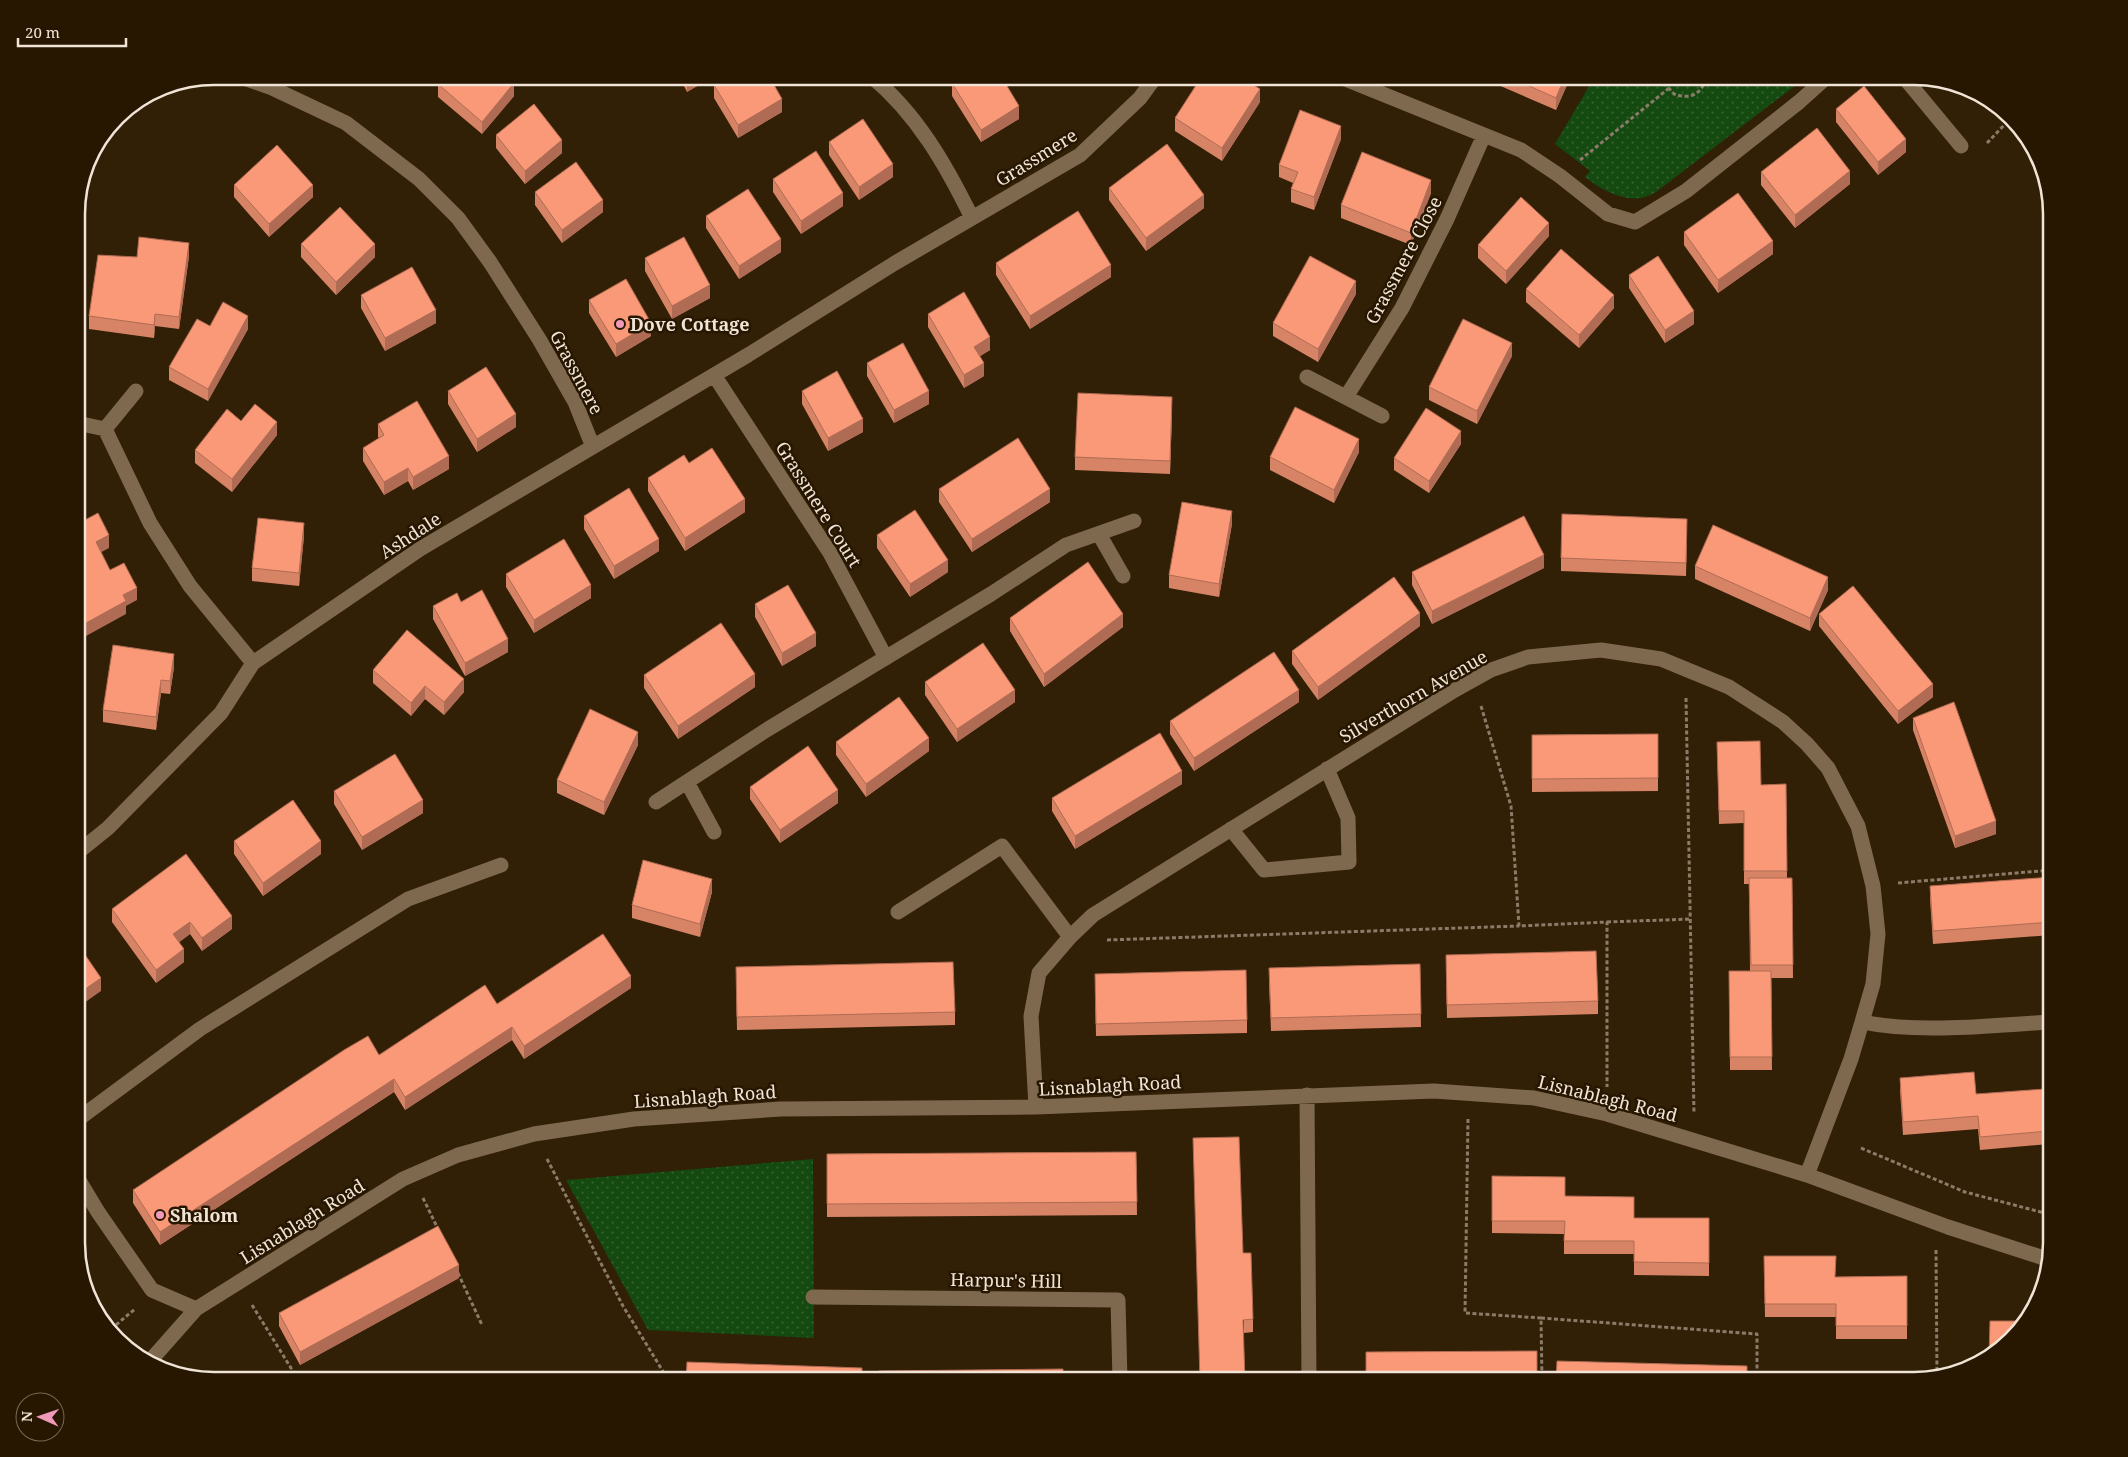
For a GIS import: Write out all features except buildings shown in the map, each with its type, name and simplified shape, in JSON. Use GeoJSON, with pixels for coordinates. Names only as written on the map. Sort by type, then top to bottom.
{"type":"FeatureCollection","features":[{"type":"Feature","properties":{"kind":"street","name":"Grassmere"},"geometry":{"type":"LineString","coordinates":[[264,85],[346,123],[419,179],[458,218],[490,262],[539,339],[575,402],[592,447],[714,375],[895,263],[1080,155],[1140,98],[1149,85]]}},
{"type":"Feature","properties":{"kind":"street"},"geometry":{"type":"LineString","coordinates":[[882,85],[891,92],[919,126],[948,170],[972,218]]}},
{"type":"Feature","properties":{"kind":"street"},"geometry":{"type":"LineString","coordinates":[[1361,85],[1521,150],[1560,176],[1608,214],[1635,222],[1686,191],[1818,85]]}},
{"type":"Feature","properties":{"kind":"street"},"geometry":{"type":"LineString","coordinates":[[1910,85],[1961,146]]}},
{"type":"Feature","properties":{"kind":"street","name":"Grassmere Close"},"geometry":{"type":"LineString","coordinates":[[1346,397],[1402,308],[1447,219],[1484,134]]}},
{"type":"Feature","properties":{"kind":"street","name":"Grassmere Court"},"geometry":{"type":"LineString","coordinates":[[714,375],[830,553],[886,658]]}},
{"type":"Feature","properties":{"kind":"street"},"geometry":{"type":"LineString","coordinates":[[1307,377],[1382,416]]}},
{"type":"Feature","properties":{"kind":"street"},"geometry":{"type":"LineString","coordinates":[[105,429],[136,391]]}},
{"type":"Feature","properties":{"kind":"street"},"geometry":{"type":"LineString","coordinates":[[85,425],[105,429]]}},
{"type":"Feature","properties":{"kind":"street"},"geometry":{"type":"LineString","coordinates":[[105,429],[150,523],[185,578],[253,663]]}},
{"type":"Feature","properties":{"kind":"street","name":"Ashdale"},"geometry":{"type":"LineString","coordinates":[[85,847],[108,828],[221,713],[253,663],[420,549],[592,447]]}},
{"type":"Feature","properties":{"kind":"street"},"geometry":{"type":"LineString","coordinates":[[656,802],[768,729],[991,594],[1066,544],[1134,521]]}},
{"type":"Feature","properties":{"kind":"street"},"geometry":{"type":"LineString","coordinates":[[1099,534],[1123,576]]}},
{"type":"Feature","properties":{"kind":"street","name":"Silverthorn Avenue"},"geometry":{"type":"LineString","coordinates":[[1036,1108],[1031,1016],[1039,973],[1070,936],[1093,915],[1327,769],[1491,670],[1528,657],[1601,650],[1661,659],[1736,692],[1783,722],[1828,768],[1858,826],[1873,886],[1878,934],[1872,984],[1851,1059],[1808,1175]]}},
{"type":"Feature","properties":{"kind":"street"},"geometry":{"type":"LineString","coordinates":[[1231,829],[1264,870],[1349,862],[1348,818],[1327,769]]}},
{"type":"Feature","properties":{"kind":"street"},"geometry":{"type":"LineString","coordinates":[[687,782],[714,832]]}},
{"type":"Feature","properties":{"kind":"street"},"geometry":{"type":"LineString","coordinates":[[898,912],[1002,846],[1070,936]]}},
{"type":"Feature","properties":{"kind":"street"},"geometry":{"type":"LineString","coordinates":[[85,1113],[200,1029],[408,899],[502,865]]}},
{"type":"Feature","properties":{"kind":"street"},"geometry":{"type":"LineString","coordinates":[[1862,1022],[1875,1025],[1952,1028],[2043,1023]]}},
{"type":"Feature","properties":{"kind":"street","name":"Lisnablagh Road"},"geometry":{"type":"LineString","coordinates":[[154,1357],[196,1309],[412,1174],[458,1155],[534,1134],[634,1119],[781,1109],[1036,1108],[1434,1091],[1534,1098],[1607,1114],[1808,1175],[1936,1222],[2042,1257]]}},
{"type":"Feature","properties":{"kind":"street"},"geometry":{"type":"LineString","coordinates":[[1307,1095],[1309,1372]]}},
{"type":"Feature","properties":{"kind":"street"},"geometry":{"type":"LineString","coordinates":[[85,1191],[152,1290],[196,1309]]}},
{"type":"Feature","properties":{"kind":"street","name":"Harpur's Hill"},"geometry":{"type":"LineString","coordinates":[[813,1297],[1118,1300],[1120,1372]]}},
{"type":"Feature","properties":{"kind":"path"},"geometry":{"type":"LineString","coordinates":[[1667,85],[1668,89],[1674,94],[1688,97],[1701,90],[1703,85]]}},
{"type":"Feature","properties":{"kind":"path"},"geometry":{"type":"LineString","coordinates":[[1560,176],[1668,89]]}},
{"type":"Feature","properties":{"kind":"path"},"geometry":{"type":"LineString","coordinates":[[1685,669],[1695,1140]]}},
{"type":"Feature","properties":{"kind":"path"},"geometry":{"type":"LineString","coordinates":[[1473,680],[1511,806],[1519,926]]}},
{"type":"Feature","properties":{"kind":"path"},"geometry":{"type":"LineString","coordinates":[[1873,886],[2043,871]]}},
{"type":"Feature","properties":{"kind":"path"},"geometry":{"type":"LineString","coordinates":[[1070,936],[1118,941],[1690,919]]}},
{"type":"Feature","properties":{"kind":"path"},"geometry":{"type":"LineString","coordinates":[[1607,922],[1607,1114]]}},
{"type":"Feature","properties":{"kind":"path"},"geometry":{"type":"LineString","coordinates":[[1468,1093],[1466,1313],[1757,1334],[1757,1372]]}},
{"type":"Feature","properties":{"kind":"path"},"geometry":{"type":"LineString","coordinates":[[534,1134],[623,1306],[663,1372]]}},
{"type":"Feature","properties":{"kind":"path"},"geometry":{"type":"LineString","coordinates":[[1861,1148],[1965,1192],[2043,1214]]}},
{"type":"Feature","properties":{"kind":"path"},"geometry":{"type":"LineString","coordinates":[[412,1174],[441,1236]]}},
{"type":"Feature","properties":{"kind":"path"},"geometry":{"type":"LineString","coordinates":[[1936,1222],[1937,1370]]}},
{"type":"Feature","properties":{"kind":"path"},"geometry":{"type":"LineString","coordinates":[[457,1272],[482,1325]]}},
{"type":"Feature","properties":{"kind":"path"},"geometry":{"type":"LineString","coordinates":[[239,1283],[293,1372]]}},
{"type":"Feature","properties":{"kind":"path"},"geometry":{"type":"LineString","coordinates":[[1540,1318],[1542,1372]]}},
{"type":"Feature","properties":{"kind":"green space"},"geometry":{"type":"Polygon","coordinates":[[[1590,85],[1796,85],[1656,192],[1643,198],[1626,198],[1604,190],[1585,177],[1590,171],[1555,144],[1590,85]]]}},
{"type":"Feature","properties":{"kind":"green space"},"geometry":{"type":"Polygon","coordinates":[[[813,1159],[814,1338],[648,1330],[566,1180],[813,1159]]]}},
{"type":"Feature","properties":{"kind":"place","name":"Dove Cottage"},"geometry":{"type":"Point","coordinates":[620,324]}},
{"type":"Feature","properties":{"kind":"place","name":"Shalom"},"geometry":{"type":"Point","coordinates":[160,1215]}}]}
